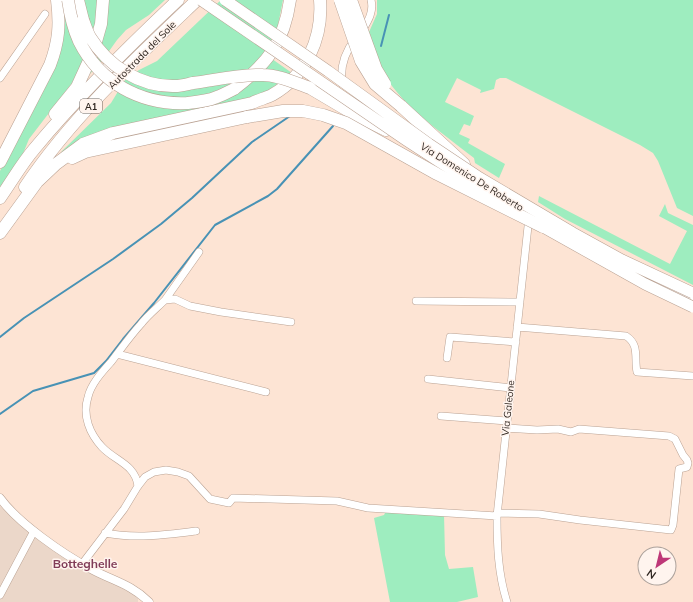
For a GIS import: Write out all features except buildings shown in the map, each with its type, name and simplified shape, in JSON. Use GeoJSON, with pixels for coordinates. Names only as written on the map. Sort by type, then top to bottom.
{"type":"FeatureCollection","features":[{"type":"Feature","properties":{"kind":"highway"},"geometry":{"type":"LineString","coordinates":[[0,162],[50,65],[58,39],[59,19],[57,0]]}},
{"type":"Feature","properties":{"kind":"highway"},"geometry":{"type":"LineString","coordinates":[[68,0],[75,31],[86,53],[95,66],[107,78],[138,96],[157,101],[177,103],[196,102],[216,98],[234,89],[261,66],[271,54],[278,41],[284,25],[290,0]]}},
{"type":"Feature","properties":{"kind":"highway"},"geometry":{"type":"LineString","coordinates":[[78,0],[83,20],[90,36],[104,55],[115,66],[127,74],[154,84],[175,86],[243,76],[264,75],[286,79],[310,88],[359,117],[406,140]]}},
{"type":"Feature","properties":{"kind":"highway"},"geometry":{"type":"LineString","coordinates":[[34,149],[56,114],[77,87],[82,78],[93,52],[101,24],[103,0]]}},
{"type":"Feature","properties":{"kind":"highway","name":"Autostrada del Sole"},"geometry":{"type":"LineString","coordinates":[[0,198],[34,149],[98,78],[178,0]]}},
{"type":"Feature","properties":{"kind":"highway","name":"Autostrada del Sole"},"geometry":{"type":"LineString","coordinates":[[0,224],[45,158],[81,116],[141,54],[197,0]]}},
{"type":"Feature","properties":{"kind":"highway"},"geometry":{"type":"LineString","coordinates":[[201,0],[474,185],[543,227],[645,284],[693,307]]}},
{"type":"Feature","properties":{"kind":"highway"},"geometry":{"type":"LineString","coordinates":[[225,0],[328,71],[429,144],[480,178],[573,234],[622,260],[693,293]]}},
{"type":"Feature","properties":{"kind":"highway"},"geometry":{"type":"LineString","coordinates":[[0,233],[37,182],[56,164],[83,144],[113,133],[252,103],[272,95],[299,73],[312,51],[318,34],[320,0]]}},
{"type":"Feature","properties":{"kind":"highway"},"geometry":{"type":"LineString","coordinates":[[340,0],[361,61],[375,84],[480,178]]}},
{"type":"Feature","properties":{"kind":"highway"},"geometry":{"type":"LineString","coordinates":[[352,0],[376,70],[401,106]]}},
{"type":"Feature","properties":{"kind":"highway"},"geometry":{"type":"LineString","coordinates":[[56,164],[85,152],[283,111],[303,111],[323,115],[346,123],[437,174],[543,227]]}},
{"type":"Feature","properties":{"kind":"street","name":"Via Domenico De Roberto"},"geometry":{"type":"LineString","coordinates":[[371,0],[372,14],[351,45],[344,60],[341,75],[342,83],[349,92],[422,146],[494,192],[620,264],[693,300]]}},
{"type":"Feature","properties":{"kind":"street"},"geometry":{"type":"LineString","coordinates":[[0,78],[45,14]]}},
{"type":"Feature","properties":{"kind":"street","name":"Via Galeone"},"geometry":{"type":"LineString","coordinates":[[507,602],[504,592],[497,544],[497,514],[529,213]]}},
{"type":"Feature","properties":{"kind":"street"},"geometry":{"type":"LineString","coordinates":[[138,486],[137,478],[133,472],[103,448],[94,438],[89,429],[86,417],[86,405],[91,388],[141,324],[165,300],[199,252]]}},
{"type":"Feature","properties":{"kind":"street"},"geometry":{"type":"LineString","coordinates":[[165,300],[176,299],[190,306],[291,322]]}},
{"type":"Feature","properties":{"kind":"street"},"geometry":{"type":"LineString","coordinates":[[416,301],[520,302]]}},
{"type":"Feature","properties":{"kind":"street"},"geometry":{"type":"LineString","coordinates":[[517,327],[626,336],[633,340],[635,346],[637,372],[693,376]]}},
{"type":"Feature","properties":{"kind":"street"},"geometry":{"type":"LineString","coordinates":[[447,358],[450,337],[516,342]]}},
{"type":"Feature","properties":{"kind":"street"},"geometry":{"type":"LineString","coordinates":[[117,354],[266,392]]}},
{"type":"Feature","properties":{"kind":"street"},"geometry":{"type":"LineString","coordinates":[[428,380],[511,388]]}},
{"type":"Feature","properties":{"kind":"street"},"geometry":{"type":"LineString","coordinates":[[82,564],[124,509],[138,486],[146,477],[154,472],[166,470],[189,476],[210,499],[229,503],[233,498],[322,500],[337,501],[368,508],[497,514],[539,514],[671,530],[673,525],[680,469],[688,466],[687,460],[675,438],[669,436],[578,429],[571,432],[558,429],[537,430],[441,416]]}},
{"type":"Feature","properties":{"kind":"street"},"geometry":{"type":"LineString","coordinates":[[0,498],[6,506],[64,553],[92,570],[128,586],[141,594],[149,602]]}},
{"type":"Feature","properties":{"kind":"street"},"geometry":{"type":"LineString","coordinates":[[0,595],[34,530]]}},
{"type":"Feature","properties":{"kind":"street"},"geometry":{"type":"LineString","coordinates":[[105,533],[121,536],[155,536],[196,531]]}},
{"type":"Feature","properties":{"kind":"shaded area"},"geometry":{"type":"Polygon","coordinates":[[[0,506],[49,546],[138,596],[138,602],[0,602],[0,506]]]}},
{"type":"Feature","properties":{"kind":"green space"},"geometry":{"type":"Polygon","coordinates":[[[60,0],[98,0],[95,28],[83,61],[72,83],[29,139],[22,156],[0,187],[0,171],[58,56],[60,0]]]}},
{"type":"Feature","properties":{"kind":"green space"},"geometry":{"type":"Polygon","coordinates":[[[107,0],[165,0],[149,15],[126,30],[102,61],[88,76],[107,0]]]}},
{"type":"Feature","properties":{"kind":"green space"},"geometry":{"type":"Polygon","coordinates":[[[221,0],[283,0],[278,25],[265,54],[292,73],[265,93],[61,152],[111,103],[125,80],[139,70],[157,61],[221,0]]]}},
{"type":"Feature","properties":{"kind":"green space"},"geometry":{"type":"Polygon","coordinates":[[[377,0],[693,0],[693,216],[677,208],[658,161],[653,153],[640,145],[506,78],[496,80],[494,89],[480,93],[481,90],[457,78],[445,102],[474,116],[470,126],[464,124],[459,134],[470,139],[468,143],[505,164],[499,178],[475,163],[474,158],[435,128],[409,105],[397,93],[388,80],[379,63],[369,32],[377,14],[377,0]]]}},
{"type":"Feature","properties":{"kind":"green space"},"geometry":{"type":"Polygon","coordinates":[[[539,196],[670,264],[687,231],[659,216],[665,204],[668,213],[693,225],[693,285],[565,219],[538,202],[539,196]]]}},
{"type":"Feature","properties":{"kind":"green space"},"geometry":{"type":"Polygon","coordinates":[[[386,511],[444,514],[445,555],[449,569],[473,567],[478,597],[457,602],[390,602],[374,518],[384,515],[386,511]]]}},
{"type":"Feature","properties":{"kind":"waterway"},"geometry":{"type":"LineString","coordinates":[[381,46],[389,15]]}},
{"type":"Feature","properties":{"kind":"waterway"},"geometry":{"type":"LineString","coordinates":[[0,337],[24,318],[113,259],[161,224],[192,198],[252,142],[290,116]]}},
{"type":"Feature","properties":{"kind":"waterway"},"geometry":{"type":"LineString","coordinates":[[0,414],[33,391],[94,373],[106,361],[154,303],[215,225],[268,196],[277,189],[333,126]]}},
{"type":"Feature","properties":{"kind":"district","name":"Botteghelle"},"geometry":{"type":"Point","coordinates":[85,563]}}]}
